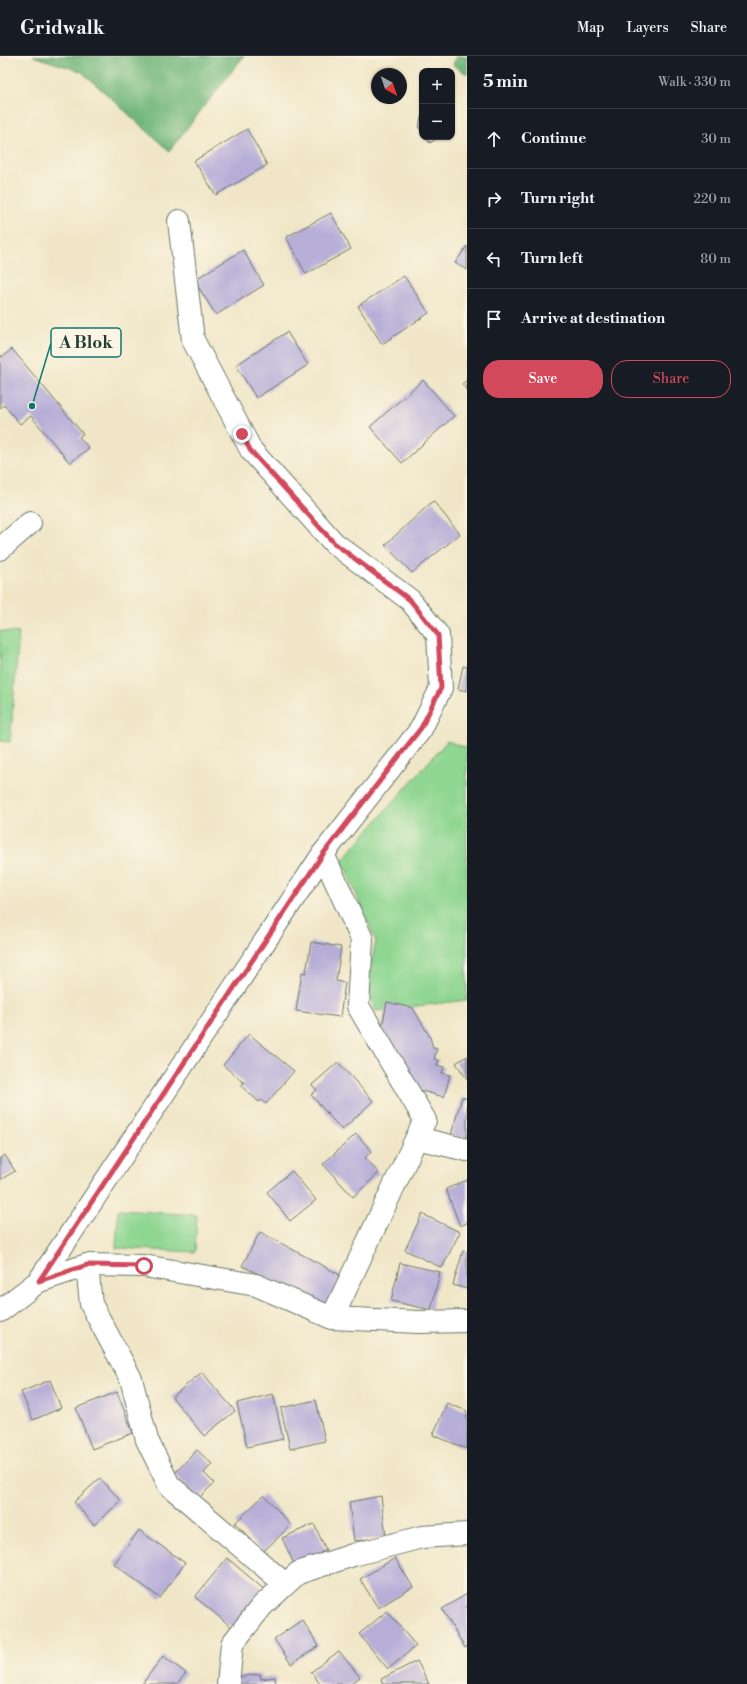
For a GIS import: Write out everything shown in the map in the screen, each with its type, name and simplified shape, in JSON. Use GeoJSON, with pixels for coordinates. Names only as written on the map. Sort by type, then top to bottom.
{"type":"FeatureCollection","features":[{"type":"Feature","properties":{"kind":"street"},"geometry":{"type":"LineString","coordinates":[[0,1311],[39,1281],[323,854],[421,728],[441,688],[438,635],[410,600],[334,543],[250,450],[193,340],[179,221]]}},
{"type":"Feature","properties":{"kind":"street"},"geometry":{"type":"LineString","coordinates":[[0,549],[30,523]]}},
{"type":"Feature","properties":{"kind":"street"},"geometry":{"type":"LineString","coordinates":[[323,854],[362,939],[358,1006],[425,1120],[332,1318]]}},
{"type":"Feature","properties":{"kind":"street"},"geometry":{"type":"LineString","coordinates":[[417,1138],[467,1150]]}},
{"type":"Feature","properties":{"kind":"street"},"geometry":{"type":"LineString","coordinates":[[39,1281],[87,1265],[144,1266],[256,1284],[332,1318],[419,1322],[467,1321]]}},
{"type":"Feature","properties":{"kind":"street"},"geometry":{"type":"LineString","coordinates":[[87,1265],[91,1304],[132,1379],[147,1440],[169,1485],[285,1584]]}},
{"type":"Feature","properties":{"kind":"street"},"geometry":{"type":"LineString","coordinates":[[228,1684],[232,1644],[262,1606],[298,1573],[353,1555],[422,1538],[467,1534]]}},
{"type":"Feature","properties":{"kind":"green space"},"geometry":{"type":"Polygon","coordinates":[[[33,56],[244,56],[169,151],[82,72],[33,56]]]}},
{"type":"Feature","properties":{"kind":"green space"},"geometry":{"type":"Polygon","coordinates":[[[456,56],[467,56],[467,74],[453,65],[456,56]]]}},
{"type":"Feature","properties":{"kind":"green space"},"geometry":{"type":"Polygon","coordinates":[[[0,631],[19,633],[10,742],[0,741],[0,631]]]}},
{"type":"Feature","properties":{"kind":"green space"},"geometry":{"type":"Polygon","coordinates":[[[447,741],[467,748],[467,1000],[376,1011],[366,987],[376,941],[342,860],[447,741]]]}},
{"type":"Feature","properties":{"kind":"green space"},"geometry":{"type":"Polygon","coordinates":[[[118,1210],[197,1215],[195,1252],[116,1248],[118,1210]]]}},
{"type":"Feature","properties":{"kind":"building"},"geometry":{"type":"Polygon","coordinates":[[[247,129],[267,165],[216,195],[194,161],[247,129]]]}},
{"type":"Feature","properties":{"kind":"building"},"geometry":{"type":"Polygon","coordinates":[[[428,140],[434,140],[430,143],[428,140]]]}},
{"type":"Feature","properties":{"kind":"building"},"geometry":{"type":"Polygon","coordinates":[[[331,213],[351,249],[306,274],[286,237],[331,213]]]}},
{"type":"Feature","properties":{"kind":"building"},"geometry":{"type":"Polygon","coordinates":[[[467,246],[467,270],[455,263],[467,246]]]}},
{"type":"Feature","properties":{"kind":"building"},"geometry":{"type":"Polygon","coordinates":[[[243,250],[264,285],[216,315],[194,280],[243,250]]]}},
{"type":"Feature","properties":{"kind":"building"},"geometry":{"type":"Polygon","coordinates":[[[404,276],[429,313],[382,344],[358,306],[404,276]]]}},
{"type":"Feature","properties":{"kind":"building"},"geometry":{"type":"Polygon","coordinates":[[[287,332],[308,365],[256,398],[236,365],[287,332]]]}},
{"type":"Feature","properties":{"kind":"building"},"geometry":{"type":"Polygon","coordinates":[[[12,349],[83,434],[79,437],[89,448],[70,463],[31,416],[20,424],[4,405],[0,408],[0,354],[2,357],[12,349]]]}},
{"type":"Feature","properties":{"kind":"building"},"geometry":{"type":"Polygon","coordinates":[[[423,380],[454,416],[402,463],[370,427],[423,380]]]}},
{"type":"Feature","properties":{"kind":"building"},"geometry":{"type":"Polygon","coordinates":[[[467,380],[467,390],[462,384],[467,380]]]}},
{"type":"Feature","properties":{"kind":"building"},"geometry":{"type":"Polygon","coordinates":[[[433,501],[460,534],[412,573],[385,545],[433,501]]]}},
{"type":"Feature","properties":{"kind":"building"},"geometry":{"type":"Polygon","coordinates":[[[463,666],[467,667],[467,691],[458,689],[463,666]]]}},
{"type":"Feature","properties":{"kind":"building"},"geometry":{"type":"Polygon","coordinates":[[[311,942],[341,947],[336,981],[345,983],[340,1017],[296,1011],[302,972],[306,973],[311,942]]]}},
{"type":"Feature","properties":{"kind":"building"},"geometry":{"type":"Polygon","coordinates":[[[387,1002],[413,1008],[430,1037],[433,1048],[437,1049],[434,1059],[439,1060],[437,1065],[444,1067],[442,1073],[450,1075],[444,1097],[411,1088],[380,1037],[387,1002]]]}},
{"type":"Feature","properties":{"kind":"building"},"geometry":{"type":"Polygon","coordinates":[[[249,1034],[294,1071],[266,1104],[261,1100],[259,1102],[241,1086],[244,1083],[223,1065],[249,1034]]]}},
{"type":"Feature","properties":{"kind":"building"},"geometry":{"type":"Polygon","coordinates":[[[467,1056],[467,1079],[456,1063],[467,1056]]]}},
{"type":"Feature","properties":{"kind":"building"},"geometry":{"type":"Polygon","coordinates":[[[338,1062],[373,1101],[342,1130],[311,1095],[317,1090],[312,1085],[338,1062]]]}},
{"type":"Feature","properties":{"kind":"building"},"geometry":{"type":"Polygon","coordinates":[[[462,1097],[467,1099],[467,1140],[451,1135],[462,1097]]]}},
{"type":"Feature","properties":{"kind":"building"},"geometry":{"type":"Polygon","coordinates":[[[356,1134],[372,1151],[365,1158],[379,1173],[353,1197],[323,1164],[356,1134]]]}},
{"type":"Feature","properties":{"kind":"building"},"geometry":{"type":"Polygon","coordinates":[[[5,1155],[15,1171],[0,1180],[0,1158],[5,1155]]]}},
{"type":"Feature","properties":{"kind":"building"},"geometry":{"type":"Polygon","coordinates":[[[292,1171],[316,1200],[290,1221],[267,1192],[292,1171]]]}},
{"type":"Feature","properties":{"kind":"building"},"geometry":{"type":"Polygon","coordinates":[[[467,1180],[467,1223],[460,1226],[446,1189],[467,1180]]]}},
{"type":"Feature","properties":{"kind":"building"},"geometry":{"type":"Polygon","coordinates":[[[422,1214],[460,1232],[442,1268],[405,1250],[422,1214]]]}},
{"type":"Feature","properties":{"kind":"building"},"geometry":{"type":"Polygon","coordinates":[[[260,1232],[342,1276],[328,1307],[242,1266],[260,1232]]]}},
{"type":"Feature","properties":{"kind":"building"},"geometry":{"type":"Polygon","coordinates":[[[463,1251],[467,1252],[467,1289],[453,1285],[463,1251]]]}},
{"type":"Feature","properties":{"kind":"building"},"geometry":{"type":"Polygon","coordinates":[[[400,1263],[440,1272],[431,1310],[391,1301],[400,1263]]]}},
{"type":"Feature","properties":{"kind":"building"},"geometry":{"type":"Polygon","coordinates":[[[202,1372],[235,1411],[204,1436],[172,1397],[202,1372]]]}},
{"type":"Feature","properties":{"kind":"building"},"geometry":{"type":"Polygon","coordinates":[[[50,1380],[61,1408],[33,1420],[21,1392],[50,1380]]]}},
{"type":"Feature","properties":{"kind":"building"},"geometry":{"type":"Polygon","coordinates":[[[117,1392],[133,1433],[92,1449],[76,1408],[117,1392]]]}},
{"type":"Feature","properties":{"kind":"building"},"geometry":{"type":"Polygon","coordinates":[[[273,1394],[283,1439],[247,1447],[237,1403],[273,1394]]]}},
{"type":"Feature","properties":{"kind":"building"},"geometry":{"type":"Polygon","coordinates":[[[316,1400],[325,1441],[290,1449],[281,1408],[316,1400]]]}},
{"type":"Feature","properties":{"kind":"building"},"geometry":{"type":"Polygon","coordinates":[[[447,1403],[467,1411],[467,1449],[433,1435],[447,1403]]]}},
{"type":"Feature","properties":{"kind":"building"},"geometry":{"type":"Polygon","coordinates":[[[197,1450],[212,1464],[204,1473],[214,1483],[199,1498],[174,1474],[197,1450]]]}},
{"type":"Feature","properties":{"kind":"building"},"geometry":{"type":"Polygon","coordinates":[[[100,1478],[121,1501],[94,1525],[74,1502],[100,1478]]]}},
{"type":"Feature","properties":{"kind":"building"},"geometry":{"type":"Polygon","coordinates":[[[264,1495],[291,1525],[263,1552],[235,1523],[264,1495]]]}},
{"type":"Feature","properties":{"kind":"building"},"geometry":{"type":"Polygon","coordinates":[[[381,1496],[386,1537],[354,1541],[349,1502],[381,1496]]]}},
{"type":"Feature","properties":{"kind":"building"},"geometry":{"type":"Polygon","coordinates":[[[314,1524],[326,1550],[320,1553],[323,1559],[294,1564],[282,1538],[314,1524]]]}},
{"type":"Feature","properties":{"kind":"building"},"geometry":{"type":"Polygon","coordinates":[[[139,1530],[185,1563],[160,1598],[114,1564],[139,1530]]]}},
{"type":"Feature","properties":{"kind":"building"},"geometry":{"type":"Polygon","coordinates":[[[227,1558],[266,1591],[234,1629],[195,1597],[227,1558]]]}},
{"type":"Feature","properties":{"kind":"building"},"geometry":{"type":"Polygon","coordinates":[[[395,1558],[413,1587],[378,1608],[360,1579],[395,1558]]]}},
{"type":"Feature","properties":{"kind":"building"},"geometry":{"type":"Polygon","coordinates":[[[467,1594],[467,1647],[465,1648],[442,1609],[467,1594]]]}},
{"type":"Feature","properties":{"kind":"building"},"geometry":{"type":"Polygon","coordinates":[[[387,1611],[416,1646],[388,1669],[359,1634],[387,1611]]]}},
{"type":"Feature","properties":{"kind":"building"},"geometry":{"type":"Polygon","coordinates":[[[302,1620],[319,1646],[291,1664],[274,1639],[302,1620]]]}},
{"type":"Feature","properties":{"kind":"building"},"geometry":{"type":"Polygon","coordinates":[[[339,1651],[360,1677],[351,1684],[320,1684],[311,1672],[339,1651]]]}},
{"type":"Feature","properties":{"kind":"building"},"geometry":{"type":"Polygon","coordinates":[[[163,1656],[186,1673],[177,1684],[142,1684],[163,1656]]]}},
{"type":"Feature","properties":{"kind":"building"},"geometry":{"type":"Polygon","coordinates":[[[417,1661],[429,1684],[383,1684],[381,1679],[417,1661]]]}},
{"type":"Feature","properties":{"kind":"building"},"geometry":{"type":"Polygon","coordinates":[[[260,1674],[261,1679],[275,1677],[276,1684],[238,1684],[237,1677],[260,1674]]]}},
{"type":"Feature","properties":{"kind":"place","name":"A Blok"},"geometry":{"type":"Point","coordinates":[32,406]}},
{"type":"Feature","properties":{"kind":"route"},"geometry":{"type":"LineString","coordinates":[[144,1266],[87,1265],[39,1281],[323,854],[421,728],[441,688],[438,635],[410,600],[334,543],[250,450],[242,434]]}}]}
